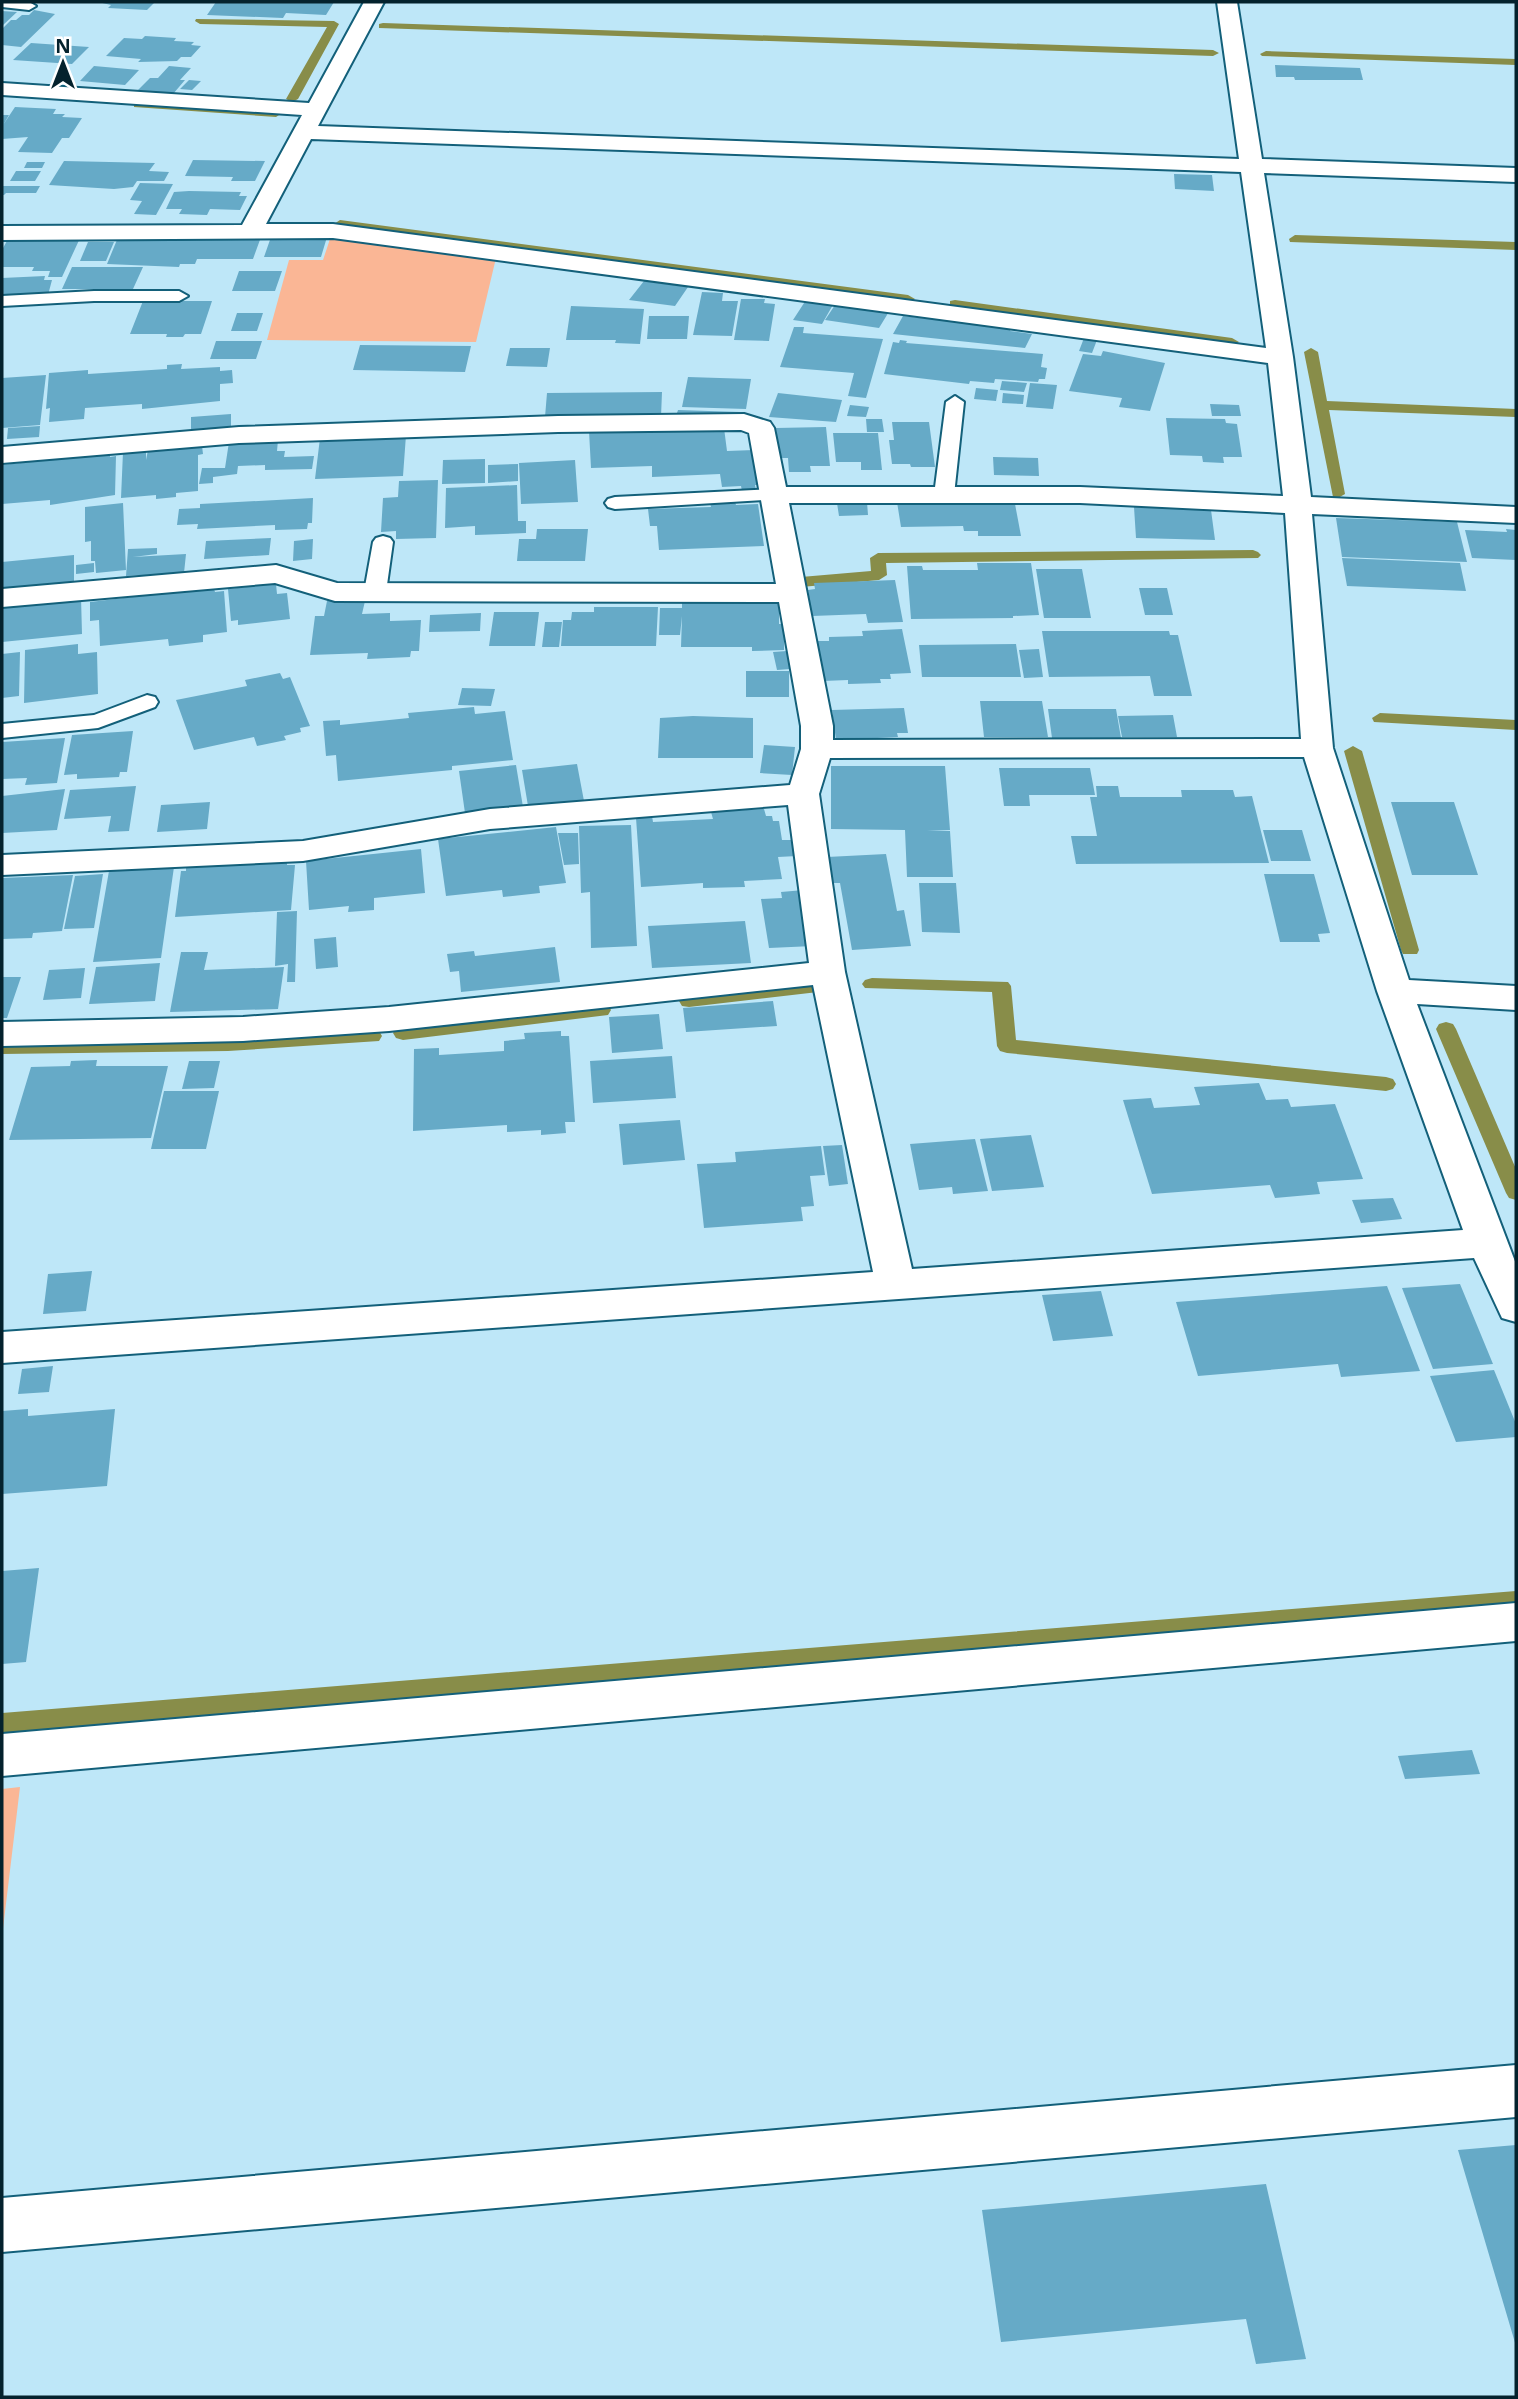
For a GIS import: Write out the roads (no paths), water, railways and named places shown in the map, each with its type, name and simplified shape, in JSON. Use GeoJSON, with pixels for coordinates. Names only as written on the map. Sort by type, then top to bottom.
{"type":"FeatureCollection","features":[{"type":"Feature","properties":{"kind":"street"},"geometry":{"type":"LineString","coordinates":[[251,230],[374,2]]}},
{"type":"Feature","properties":{"kind":"street"},"geometry":{"type":"LineString","coordinates":[[1227,2],[1280,357],[1298,506],[1317,748],[1395,991],[1487,1242],[1516,1307]]}},
{"type":"Feature","properties":{"kind":"street"},"geometry":{"type":"LineString","coordinates":[[2,89],[316,110]]}},
{"type":"Feature","properties":{"kind":"street"},"geometry":{"type":"LineString","coordinates":[[304,132],[1516,176]]}},
{"type":"Feature","properties":{"kind":"street"},"geometry":{"type":"LineString","coordinates":[[2,233],[333,231],[1280,357]]}},
{"type":"Feature","properties":{"kind":"street"},"geometry":{"type":"LineString","coordinates":[[2,455],[239,435],[558,424],[744,422],[761,428],[817,726],[817,749],[803,794],[828,972],[896,1284]]}},
{"type":"Feature","properties":{"kind":"street"},"geometry":{"type":"LineString","coordinates":[[774,495],[1080,495],[1516,515]]}},
{"type":"Feature","properties":{"kind":"street"},"geometry":{"type":"LineString","coordinates":[[2,598],[276,575],[335,592],[793,593]]}},
{"type":"Feature","properties":{"kind":"street"},"geometry":{"type":"LineString","coordinates":[[817,749],[1317,748]]}},
{"type":"Feature","properties":{"kind":"street"},"geometry":{"type":"LineString","coordinates":[[2,866],[303,851],[490,819],[803,794]]}},
{"type":"Feature","properties":{"kind":"street"},"geometry":{"type":"LineString","coordinates":[[2,1034],[243,1029],[376,1020],[828,972]]}},
{"type":"Feature","properties":{"kind":"street"},"geometry":{"type":"LineString","coordinates":[[1395,991],[1516,998]]}},
{"type":"Feature","properties":{"kind":"street"},"geometry":{"type":"LineString","coordinates":[[2,1348],[1487,1242]]}},
{"type":"Feature","properties":{"kind":"street"},"geometry":{"type":"LineString","coordinates":[[2,1755],[1516,1622]]}},
{"type":"Feature","properties":{"kind":"street"},"geometry":{"type":"LineString","coordinates":[[2,2225],[1516,2091]]}},
{"type":"Feature","properties":{"kind":"lane"},"geometry":{"type":"LineString","coordinates":[[2,3],[29,6]]}},
{"type":"Feature","properties":{"kind":"lane"},"geometry":{"type":"LineString","coordinates":[[2,301],[94,296],[179,296]]}},
{"type":"Feature","properties":{"kind":"lane"},"geometry":{"type":"LineString","coordinates":[[944,495],[955,402]]}},
{"type":"Feature","properties":{"kind":"lane"},"geometry":{"type":"LineString","coordinates":[[615,503],[774,495]]}},
{"type":"Feature","properties":{"kind":"lane"},"geometry":{"type":"LineString","coordinates":[[375,592],[383,542]]}},
{"type":"Feature","properties":{"kind":"lane"},"geometry":{"type":"LineString","coordinates":[[2,731],[97,721],[148,702]]}},
{"type":"Feature","properties":{"kind":"waterway"},"geometry":{"type":"LineString","coordinates":[[200,21],[334,24],[292,99]]}},
{"type":"Feature","properties":{"kind":"waterway"},"geometry":{"type":"LineString","coordinates":[[383,26],[1213,53]]}},
{"type":"Feature","properties":{"kind":"waterway"},"geometry":{"type":"LineString","coordinates":[[1266,54],[1516,62]]}},
{"type":"Feature","properties":{"kind":"waterway"},"geometry":{"type":"LineString","coordinates":[[138,105],[276,113]]}},
{"type":"Feature","properties":{"kind":"waterway"},"geometry":{"type":"LineString","coordinates":[[340,224],[908,299]]}},
{"type":"Feature","properties":{"kind":"waterway"},"geometry":{"type":"LineString","coordinates":[[1295,239],[1516,246]]}},
{"type":"Feature","properties":{"kind":"waterway"},"geometry":{"type":"LineString","coordinates":[[955,304],[1232,342]]}},
{"type":"Feature","properties":{"kind":"waterway"},"geometry":{"type":"LineString","coordinates":[[1311,352],[1321,405]]}},
{"type":"Feature","properties":{"kind":"waterway"},"geometry":{"type":"LineString","coordinates":[[1321,405],[1516,413]]}},
{"type":"Feature","properties":{"kind":"waterway"},"geometry":{"type":"LineString","coordinates":[[1321,405],[1338,494]]}},
{"type":"Feature","properties":{"kind":"waterway"},"geometry":{"type":"LineString","coordinates":[[801,582],[879,575],[878,558],[1253,555]]}},
{"type":"Feature","properties":{"kind":"waterway"},"geometry":{"type":"LineString","coordinates":[[1380,718],[1516,725]]}},
{"type":"Feature","properties":{"kind":"waterway"},"geometry":{"type":"LineString","coordinates":[[1353,751],[1410,950]]}},
{"type":"Feature","properties":{"kind":"waterway"},"geometry":{"type":"LineString","coordinates":[[872,984],[1001,986],[1007,1046],[1386,1084]]}},
{"type":"Feature","properties":{"kind":"waterway"},"geometry":{"type":"LineString","coordinates":[[689,1001],[811,988]]}},
{"type":"Feature","properties":{"kind":"waterway"},"geometry":{"type":"LineString","coordinates":[[403,1033],[601,1010]]}},
{"type":"Feature","properties":{"kind":"waterway"},"geometry":{"type":"LineString","coordinates":[[1446,1029],[1516,1193]]}},
{"type":"Feature","properties":{"kind":"waterway"},"geometry":{"type":"LineString","coordinates":[[2,1047],[228,1044],[372,1036]]}},
{"type":"Feature","properties":{"kind":"waterway"},"geometry":{"type":"LineString","coordinates":[[2,1724],[1516,1601]]}}]}
